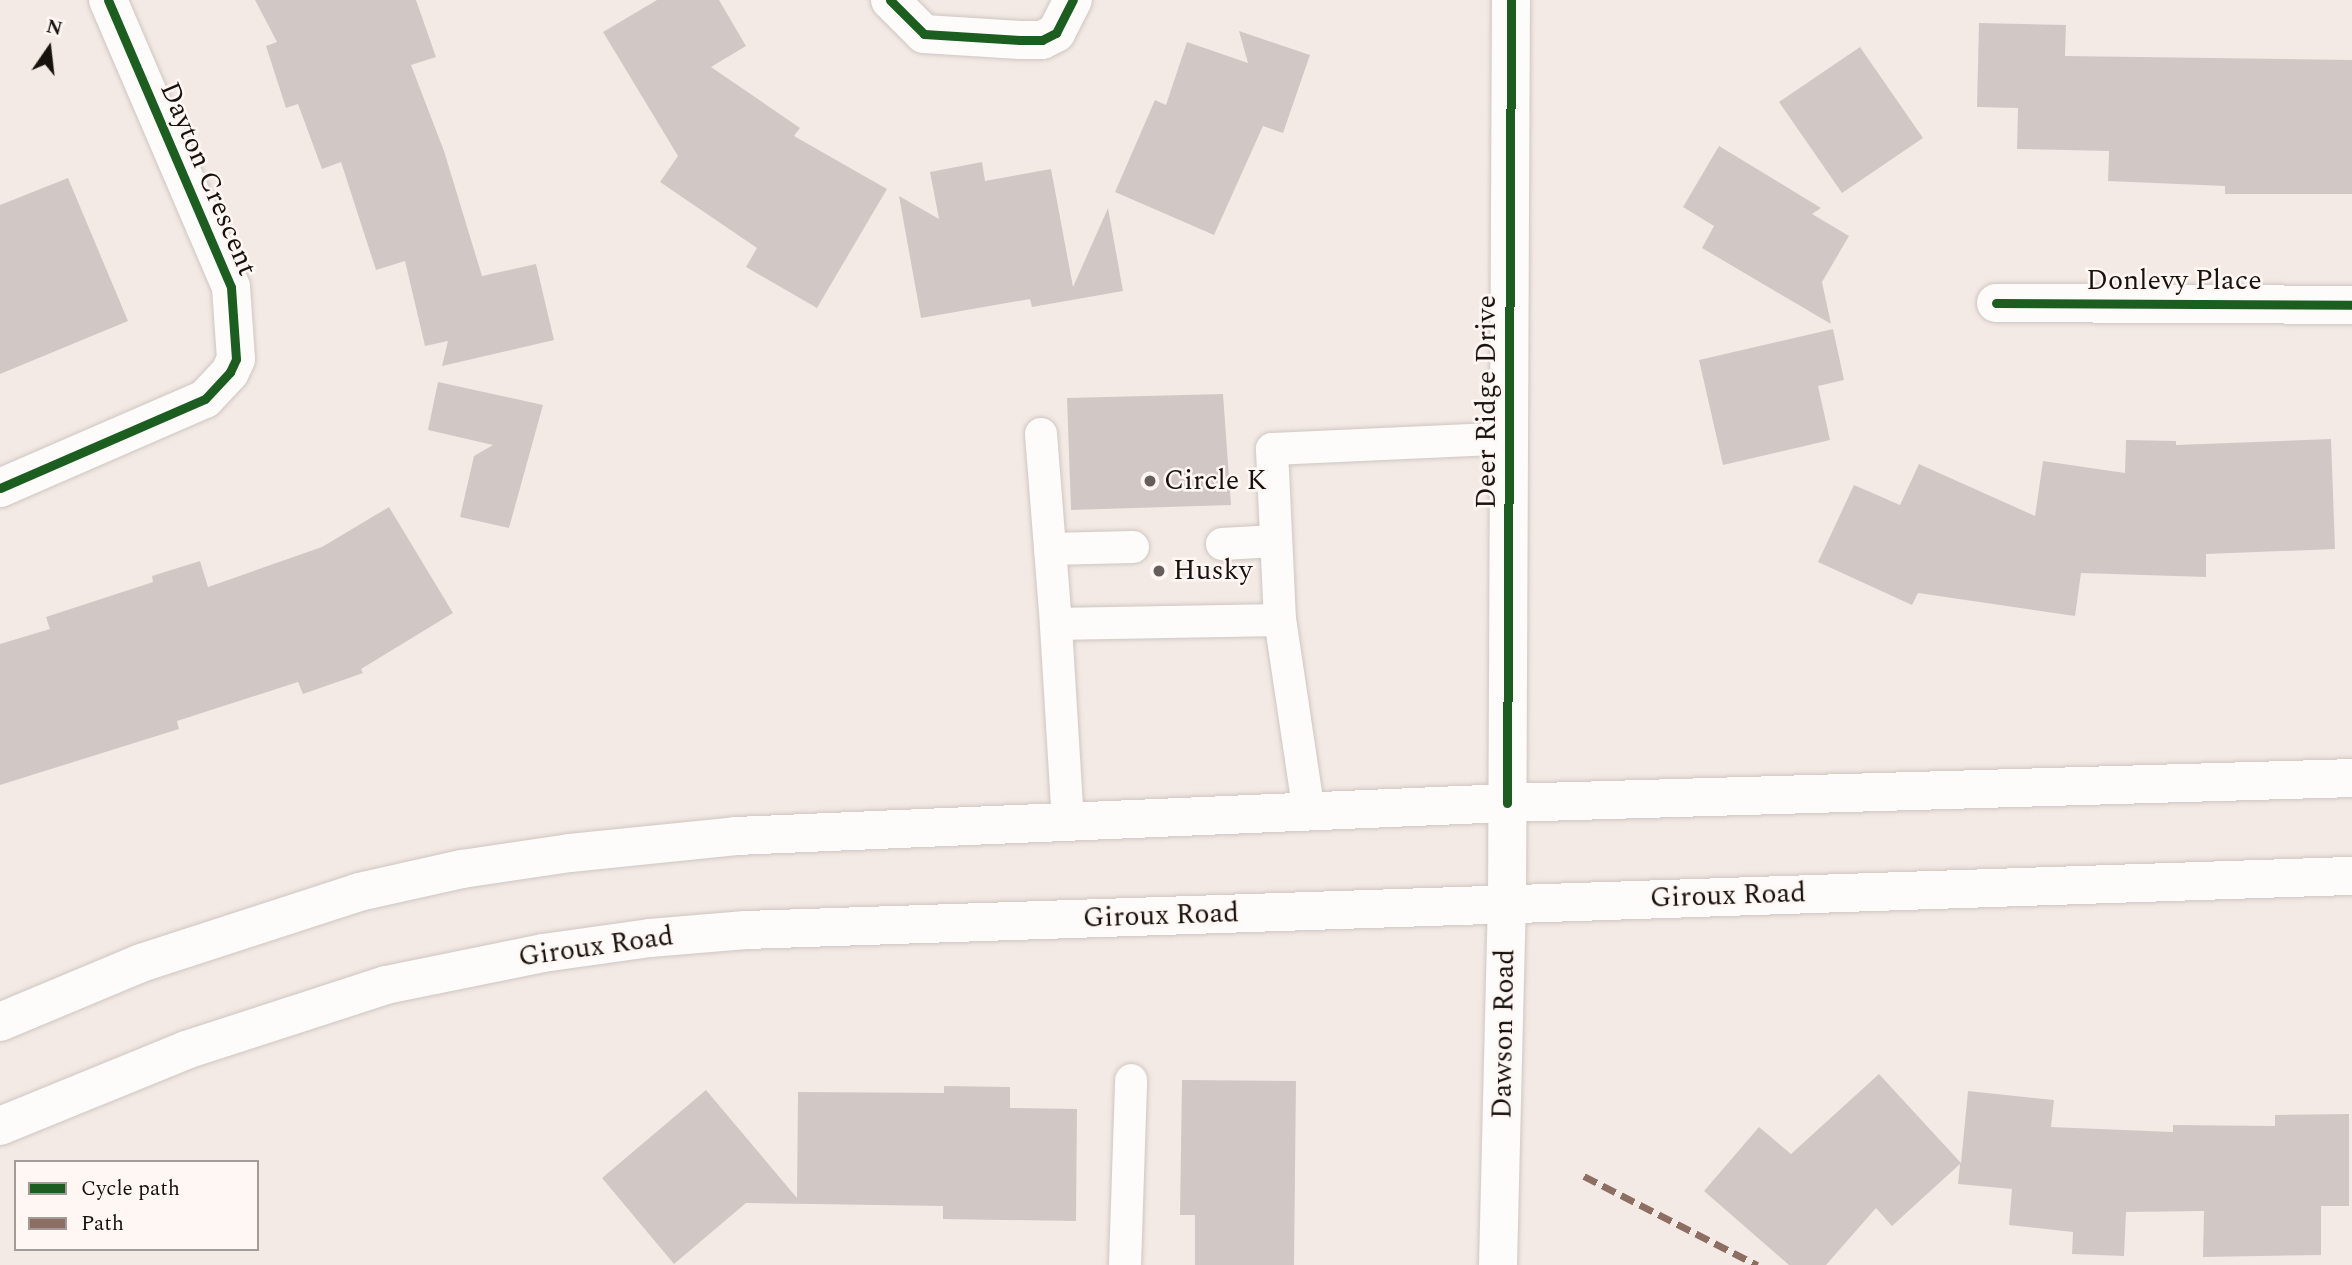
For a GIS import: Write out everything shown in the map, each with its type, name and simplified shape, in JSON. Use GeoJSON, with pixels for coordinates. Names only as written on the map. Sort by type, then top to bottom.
{"type":"FeatureCollection","features":[{"type":"Feature","properties":{"kind":"main road","name":"Dayton Crescent"},"geometry":{"type":"LineString","coordinates":[[0,488],[205,399],[230,372],[236,359],[231,287],[108,0]]}},
{"type":"Feature","properties":{"kind":"main road"},"geometry":{"type":"LineString","coordinates":[[890,0],[924,34],[1020,40],[1042,40],[1056,33],[1073,0]]}},
{"type":"Feature","properties":{"kind":"main road","name":"Deer Ridge Drive"},"geometry":{"type":"LineString","coordinates":[[1507,803],[1511,0]]}},
{"type":"Feature","properties":{"kind":"main road","name":"Donlevy Place"},"geometry":{"type":"LineString","coordinates":[[1996,303],[2352,305]]}},
{"type":"Feature","properties":{"kind":"main road"},"geometry":{"type":"LineString","coordinates":[[0,1023],[141,963],[246,926],[359,892],[462,869],[736,836],[1507,803],[2352,778]]}},
{"type":"Feature","properties":{"kind":"main road","name":"Dawson Road"},"geometry":{"type":"LineString","coordinates":[[1498,1265],[1507,803]]}},
{"type":"Feature","properties":{"kind":"main road","name":"Giroux Road"},"geometry":{"type":"LineString","coordinates":[[0,1126],[102,1082],[282,1016],[386,985],[543,953],[746,930],[2352,876]]}},
{"type":"Feature","properties":{"kind":"lane"},"geometry":{"type":"LineString","coordinates":[[1041,433],[1068,823]]}},
{"type":"Feature","properties":{"kind":"lane"},"geometry":{"type":"LineString","coordinates":[[1309,813],[1280,620],[1272,449],[1510,439]]}},
{"type":"Feature","properties":{"kind":"lane"},"geometry":{"type":"LineString","coordinates":[[1222,544],[1276,541]]}},
{"type":"Feature","properties":{"kind":"lane"},"geometry":{"type":"LineString","coordinates":[[1050,549],[1133,547]]}},
{"type":"Feature","properties":{"kind":"lane"},"geometry":{"type":"LineString","coordinates":[[1056,624],[1280,620]]}},
{"type":"Feature","properties":{"kind":"lane"},"geometry":{"type":"LineString","coordinates":[[1125,1265],[1130,1080]]}},
{"type":"Feature","properties":{"kind":"building"},"geometry":{"type":"Polygon","coordinates":[[[255,0],[416,0],[436,57],[411,65],[444,151],[482,276],[536,264],[554,340],[442,366],[448,341],[425,346],[405,261],[376,270],[341,162],[322,169],[298,104],[286,108],[266,46],[277,42],[255,0]]]}},
{"type":"Feature","properties":{"kind":"building"},"geometry":{"type":"Polygon","coordinates":[[[657,0],[719,0],[746,46],[711,67],[800,128],[794,136],[887,189],[817,308],[746,267],[757,248],[660,182],[678,156],[603,32],[657,0]]]}},
{"type":"Feature","properties":{"kind":"building"},"geometry":{"type":"Polygon","coordinates":[[[1979,23],[2066,25],[2065,56],[2352,60],[2352,194],[2225,194],[2225,186],[2108,181],[2109,151],[2017,149],[2018,108],[1977,107],[1979,23]]]}},
{"type":"Feature","properties":{"kind":"building"},"geometry":{"type":"Polygon","coordinates":[[[1239,31],[1310,55],[1283,133],[1263,126],[1214,235],[1115,192],[1155,100],[1166,105],[1187,42],[1248,63],[1239,31]]]}},
{"type":"Feature","properties":{"kind":"building"},"geometry":{"type":"Polygon","coordinates":[[[1860,47],[1923,138],[1842,193],[1779,102],[1860,47]]]}},
{"type":"Feature","properties":{"kind":"building"},"geometry":{"type":"Polygon","coordinates":[[[1719,146],[1821,208],[1812,214],[1849,236],[1822,282],[1831,324],[1702,248],[1714,226],[1683,207],[1719,146]]]}},
{"type":"Feature","properties":{"kind":"building"},"geometry":{"type":"Polygon","coordinates":[[[982,162],[985,181],[1051,169],[1073,287],[1108,208],[1123,291],[1032,307],[1030,299],[921,318],[899,196],[939,219],[930,172],[982,162]]]}},
{"type":"Feature","properties":{"kind":"building"},"geometry":{"type":"Polygon","coordinates":[[[68,178],[128,321],[0,374],[0,205],[68,178]]]}},
{"type":"Feature","properties":{"kind":"building"},"geometry":{"type":"Polygon","coordinates":[[[1833,329],[1844,380],[1818,386],[1830,440],[1723,465],[1699,360],[1833,329]]]}},
{"type":"Feature","properties":{"kind":"building"},"geometry":{"type":"Polygon","coordinates":[[[438,382],[543,405],[509,528],[460,517],[474,456],[493,445],[428,430],[438,382]]]}},
{"type":"Feature","properties":{"kind":"building"},"geometry":{"type":"Polygon","coordinates":[[[1223,394],[1231,505],[1071,510],[1067,398],[1223,394]]]}},
{"type":"Feature","properties":{"kind":"building"},"geometry":{"type":"Polygon","coordinates":[[[2331,439],[2335,549],[2206,554],[2206,577],[2081,573],[2075,616],[1918,593],[1912,605],[1818,562],[1854,485],[1900,505],[1919,464],[2035,516],[2043,461],[2125,473],[2126,440],[2176,441],[2176,445],[2331,439]]]}},
{"type":"Feature","properties":{"kind":"building"},"geometry":{"type":"Polygon","coordinates":[[[389,507],[453,613],[361,669],[363,673],[303,694],[298,682],[177,721],[179,729],[0,785],[0,644],[50,629],[46,617],[153,582],[152,576],[200,561],[208,587],[322,547],[389,507]]]}},
{"type":"Feature","properties":{"kind":"building"},"geometry":{"type":"Polygon","coordinates":[[[1879,1074],[1961,1163],[1968,1091],[2054,1100],[2051,1127],[2173,1132],[2173,1125],[2275,1126],[2275,1115],[2349,1114],[2349,1206],[2321,1206],[2321,1255],[2203,1257],[2204,1211],[2126,1212],[2124,1256],[2072,1254],[2073,1232],[2009,1225],[2012,1189],[1958,1184],[1960,1164],[1892,1226],[1876,1208],[1826,1265],[1789,1265],[1704,1191],[1759,1127],[1791,1154],[1879,1074]]]}},
{"type":"Feature","properties":{"kind":"building"},"geometry":{"type":"Polygon","coordinates":[[[1182,1080],[1296,1081],[1294,1265],[1195,1265],[1195,1215],[1180,1215],[1182,1080]]]}},
{"type":"Feature","properties":{"kind":"building"},"geometry":{"type":"Polygon","coordinates":[[[944,1086],[1010,1087],[1010,1108],[1077,1109],[1076,1221],[943,1219],[943,1206],[746,1203],[674,1264],[602,1178],[706,1090],[797,1198],[798,1092],[944,1093],[944,1086]]]}},
{"type":"Feature","properties":{"kind":"marked path"},"geometry":{"type":"LineString","coordinates":[[1584,1176],[1757,1265]]}},
{"type":"Feature","properties":{"kind":"cycle path"},"geometry":{"type":"LineString","coordinates":[[0,488],[205,399],[230,372],[236,359],[231,287],[108,0]]}},
{"type":"Feature","properties":{"kind":"cycle path"},"geometry":{"type":"LineString","coordinates":[[890,0],[924,34],[1020,40],[1042,40],[1056,33],[1073,0]]}},
{"type":"Feature","properties":{"kind":"cycle path"},"geometry":{"type":"LineString","coordinates":[[1507,803],[1511,0]]}},
{"type":"Feature","properties":{"kind":"cycle path"},"geometry":{"type":"LineString","coordinates":[[1996,303],[2352,305]]}},
{"type":"Feature","properties":{"kind":"place","name":"Circle K"},"geometry":{"type":"Point","coordinates":[1150,481]}},
{"type":"Feature","properties":{"kind":"place","name":"Husky"},"geometry":{"type":"Point","coordinates":[1159,571]}}]}
